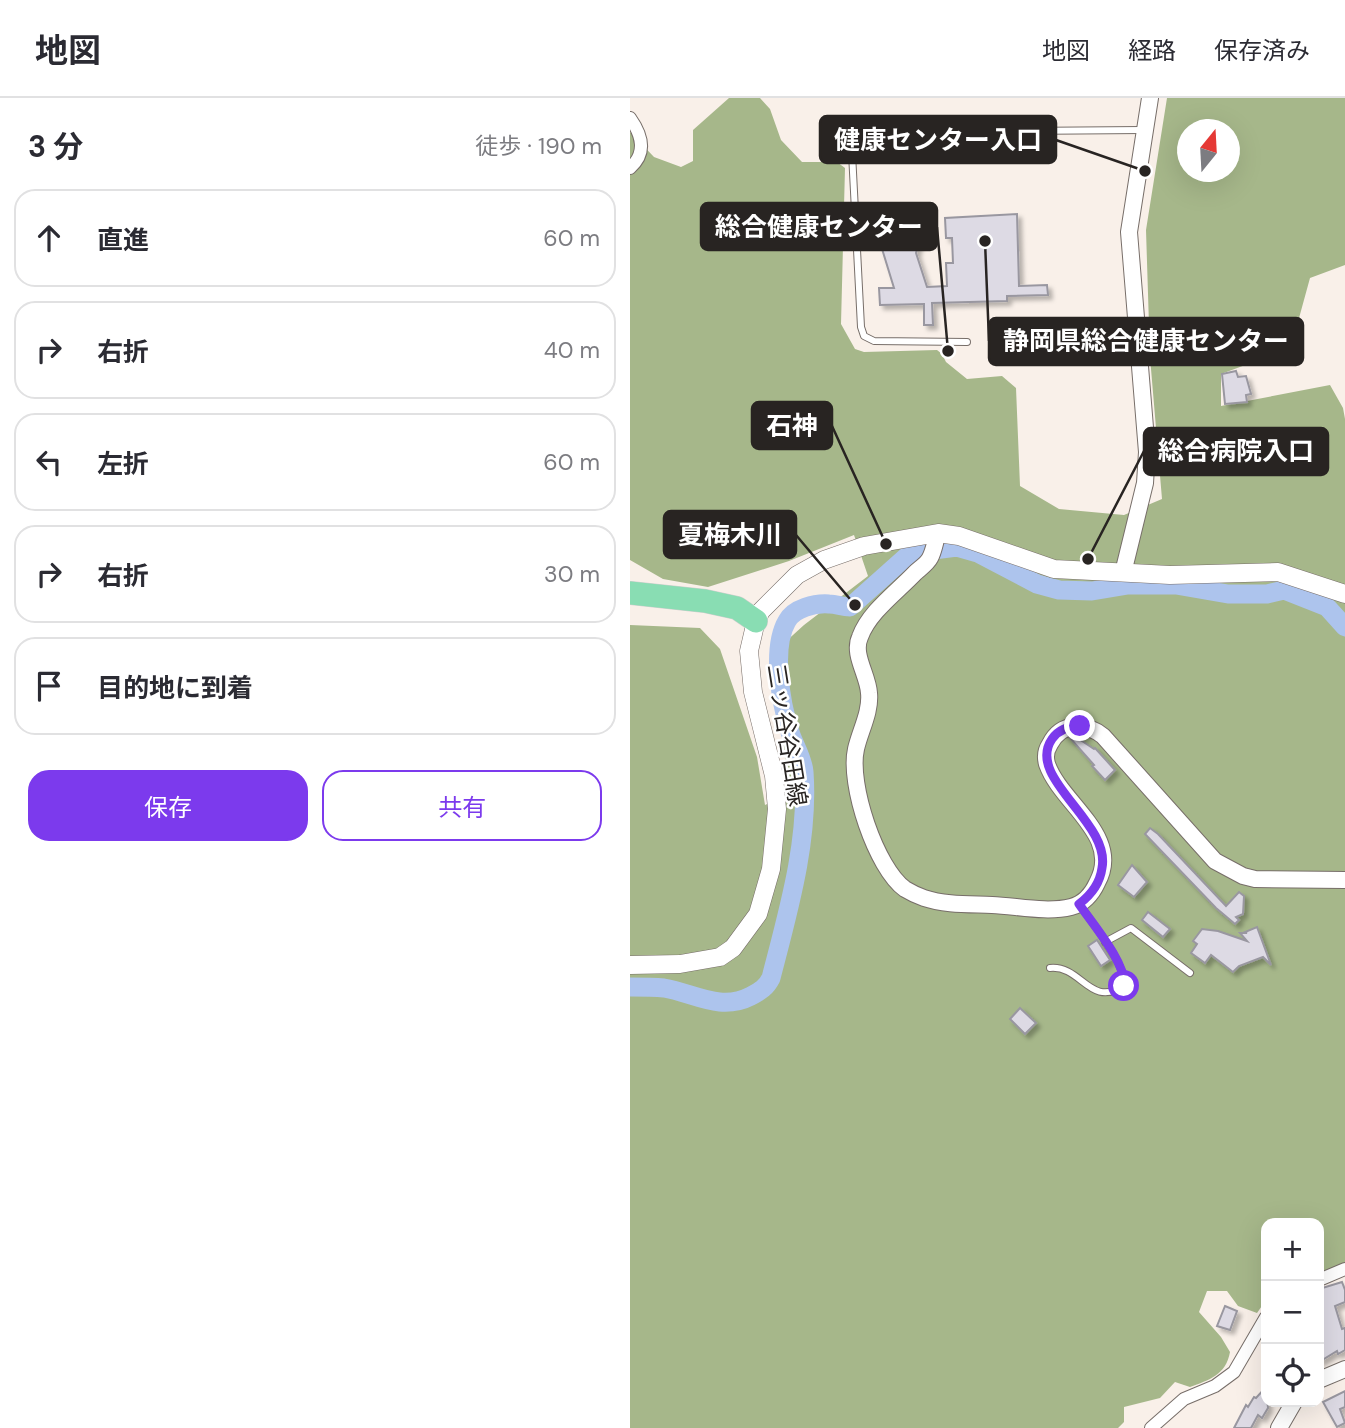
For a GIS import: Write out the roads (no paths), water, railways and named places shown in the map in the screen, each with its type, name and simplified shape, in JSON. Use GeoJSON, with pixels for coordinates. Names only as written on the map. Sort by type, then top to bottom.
{"type":"FeatureCollection","features":[{"type":"Feature","properties":{"kind":"highway"},"geometry":{"type":"LineString","coordinates":[[630,593],[737,608],[755,621]]}},
{"type":"Feature","properties":{"kind":"highway"},"geometry":{"type":"LineString","coordinates":[[630,603],[705,611],[755,621]]}},
{"type":"Feature","properties":{"kind":"main road","name":"三ッ谷谷田線"},"geometry":{"type":"LineString","coordinates":[[630,965],[680,964],[720,957],[733,948],[758,915],[772,869],[777,809],[774,776],[753,692],[750,651],[755,621],[777,592],[797,575],[824,559],[864,546],[937,535],[959,536],[1054,569],[1170,575],[1278,572],[1345,594]]}},
{"type":"Feature","properties":{"kind":"street"},"geometry":{"type":"LineString","coordinates":[[1124,573],[1146,474],[1147,452],[1129,232],[1150,98]]}},
{"type":"Feature","properties":{"kind":"street"},"geometry":{"type":"LineString","coordinates":[[630,118],[639,131],[642,144],[640,156],[630,168]]}},
{"type":"Feature","properties":{"kind":"street"},"geometry":{"type":"LineString","coordinates":[[937,535],[929,559],[867,623],[858,639],[858,653],[869,692],[868,708],[853,760],[854,781],[858,802],[890,875],[905,888],[922,898],[948,903],[1053,909],[1079,904],[1101,877],[1101,843],[1055,779],[1046,757],[1052,739],[1064,728],[1072,726],[1088,727],[1103,736],[1215,861],[1229,870],[1255,878],[1345,880]]}},
{"type":"Feature","properties":{"kind":"street"},"geometry":{"type":"LineString","coordinates":[[1324,1278],[1345,1269]]}},
{"type":"Feature","properties":{"kind":"street"},"geometry":{"type":"LineString","coordinates":[[1151,1428],[1184,1399],[1215,1386],[1234,1372],[1261,1326]]}},
{"type":"Feature","properties":{"kind":"street"},"geometry":{"type":"LineString","coordinates":[[1324,1378],[1345,1369]]}},
{"type":"Feature","properties":{"kind":"street"},"geometry":{"type":"LineString","coordinates":[[1279,1428],[1291,1407]]}},
{"type":"Feature","properties":{"kind":"lane"},"geometry":{"type":"LineString","coordinates":[[967,342],[874,341],[864,336],[861,327],[852,153],[858,138],[874,132],[1143,130]]}},
{"type":"Feature","properties":{"kind":"lane"},"geometry":{"type":"LineString","coordinates":[[1050,968],[1071,972],[1099,993],[1124,986],[1125,980],[1117,960],[1079,904]]}},
{"type":"Feature","properties":{"kind":"lane"},"geometry":{"type":"LineString","coordinates":[[1105,942],[1131,928],[1190,974]]}},
{"type":"Feature","properties":{"kind":"waterway"},"geometry":{"type":"LineString","coordinates":[[630,987],[664,988],[707,1000],[729,1002],[754,994],[765,987],[771,978],[796,876],[803,824],[803,767],[787,720],[779,676],[782,632],[790,616],[800,610],[823,604],[850,607],[906,557],[918,552],[957,547],[978,553],[1037,584],[1059,590],[1092,591],[1128,585],[1176,585],[1228,594],[1267,594],[1284,590],[1327,607],[1345,627]]}},
{"type":"Feature","properties":{"kind":"place","name":"健康センター入口"},"geometry":{"type":"Point","coordinates":[1145,171]}},
{"type":"Feature","properties":{"kind":"place","name":"静岡県総合健康センター"},"geometry":{"type":"Point","coordinates":[985,241]}},
{"type":"Feature","properties":{"kind":"place","name":"総合健康センター"},"geometry":{"type":"Point","coordinates":[948,351]}},
{"type":"Feature","properties":{"kind":"place","name":"石神"},"geometry":{"type":"Point","coordinates":[886,544]}},
{"type":"Feature","properties":{"kind":"place","name":"総合病院入口"},"geometry":{"type":"Point","coordinates":[1088,559]}},
{"type":"Feature","properties":{"kind":"place","name":"夏梅木川"},"geometry":{"type":"Point","coordinates":[855,605]}}]}
